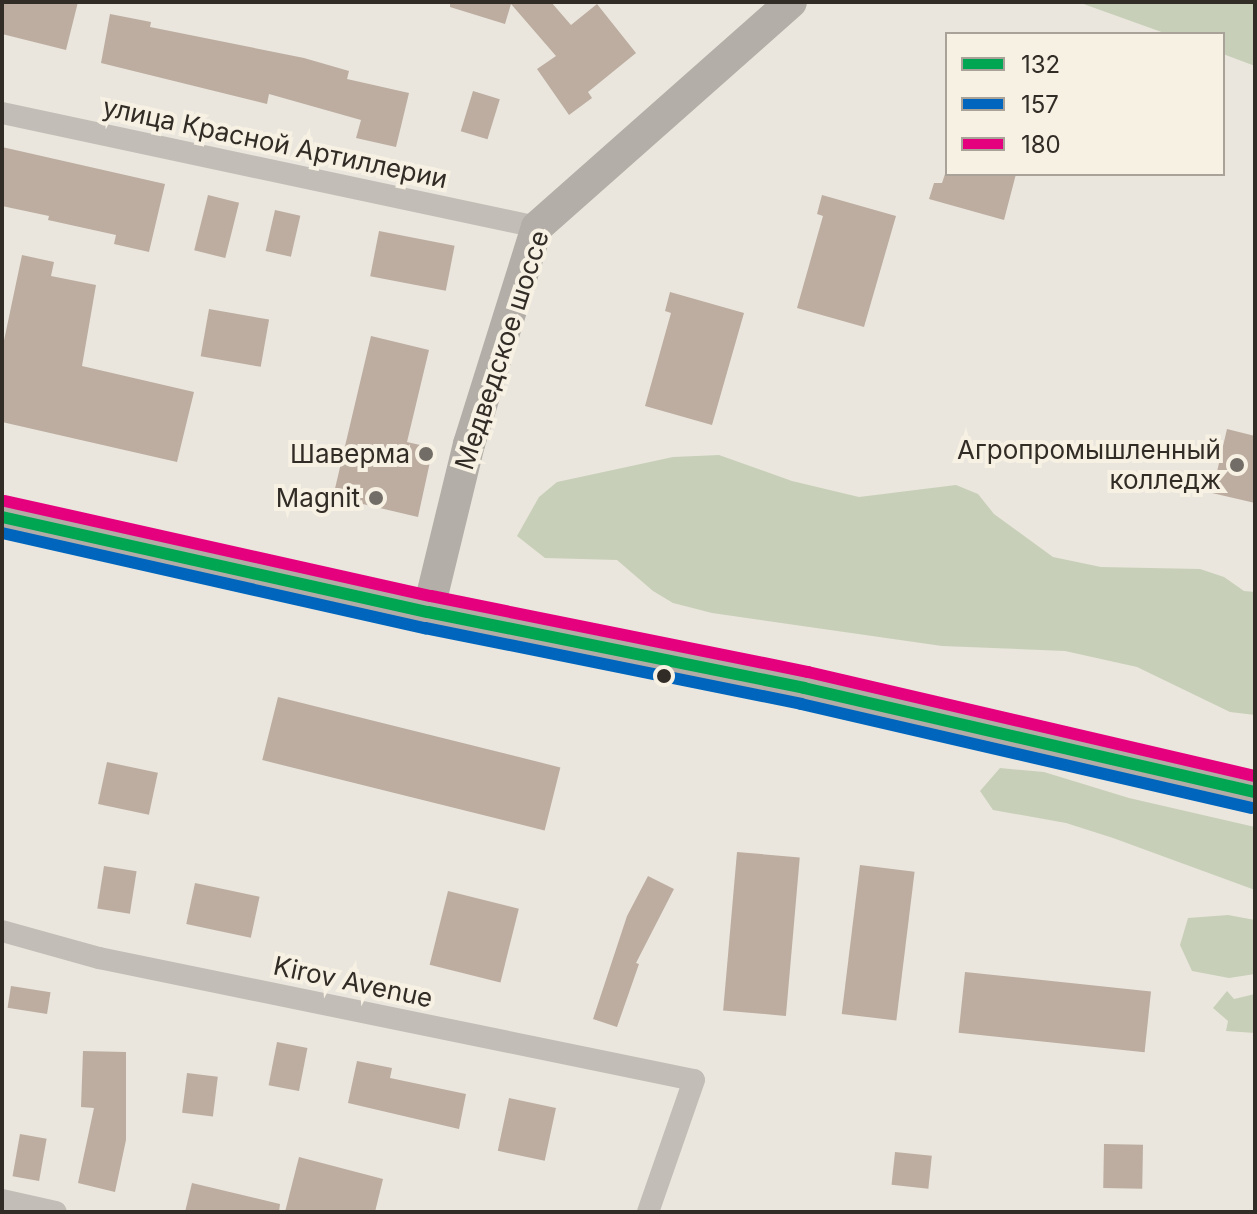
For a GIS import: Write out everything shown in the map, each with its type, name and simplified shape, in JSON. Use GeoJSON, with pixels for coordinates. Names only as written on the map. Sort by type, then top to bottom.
{"type":"FeatureCollection","features":[{"type":"Feature","properties":{"kind":"main road","name":"Медведское шоссе"},"geometry":{"type":"LineString","coordinates":[[428,612],[469,444],[537,227],[791,2]]}},
{"type":"Feature","properties":{"kind":"main road"},"geometry":{"type":"LineString","coordinates":[[2,517],[428,612],[722,670],[1255,792]]}},
{"type":"Feature","properties":{"kind":"street","name":"улица Красной Артиллерии"},"geometry":{"type":"LineString","coordinates":[[2,113],[537,227]]}},
{"type":"Feature","properties":{"kind":"street","name":"Kirov Avenue"},"geometry":{"type":"LineString","coordinates":[[2,931],[99,958],[694,1080],[648,1212]]}},
{"type":"Feature","properties":{"kind":"street"},"geometry":{"type":"LineString","coordinates":[[2,1200],[56,1212]]}},
{"type":"Feature","properties":{"kind":"green space"},"geometry":{"type":"Polygon","coordinates":[[[1078,2],[1255,2],[1255,66],[1225,55],[1225,32],[1161,32],[1078,2]]]}},
{"type":"Feature","properties":{"kind":"green space"},"geometry":{"type":"Polygon","coordinates":[[[719,455],[792,481],[859,497],[956,485],[978,494],[994,514],[1053,557],[1101,567],[1200,569],[1224,577],[1244,591],[1255,592],[1255,715],[1230,712],[1137,667],[1065,651],[942,646],[712,613],[673,603],[653,591],[617,560],[545,558],[517,536],[539,497],[557,482],[673,457],[719,455]]]}},
{"type":"Feature","properties":{"kind":"green space"},"geometry":{"type":"Polygon","coordinates":[[[1000,768],[1044,772],[1129,798],[1255,827],[1255,890],[1066,823],[993,810],[980,791],[1000,768]]]}},
{"type":"Feature","properties":{"kind":"green space"},"geometry":{"type":"Polygon","coordinates":[[[1228,915],[1255,920],[1255,974],[1229,978],[1192,971],[1180,945],[1188,918],[1228,915]]]}},
{"type":"Feature","properties":{"kind":"green space"},"geometry":{"type":"Polygon","coordinates":[[[1227,991],[1234,999],[1255,994],[1255,1033],[1226,1031],[1228,1021],[1213,1008],[1227,991]]]}},
{"type":"Feature","properties":{"kind":"building"},"geometry":{"type":"Polygon","coordinates":[[[2,2],[78,2],[66,50],[2,34],[2,2]]]}},
{"type":"Feature","properties":{"kind":"building"},"geometry":{"type":"Polygon","coordinates":[[[450,2],[551,2],[571,25],[597,4],[636,53],[588,92],[592,98],[569,115],[537,69],[556,56],[511,4],[505,24],[450,7],[450,2]]]}},
{"type":"Feature","properties":{"kind":"building"},"geometry":{"type":"Polygon","coordinates":[[[110,14],[151,22],[150,27],[304,58],[349,71],[347,79],[409,93],[396,147],[356,138],[361,120],[269,94],[267,104],[101,63],[110,14]]]}},
{"type":"Feature","properties":{"kind":"building"},"geometry":{"type":"Polygon","coordinates":[[[473,91],[500,99],[487,139],[461,131],[473,91]]]}},
{"type":"Feature","properties":{"kind":"building"},"geometry":{"type":"Polygon","coordinates":[[[2,147],[165,184],[149,252],[114,244],[116,235],[2,206],[2,147]]]}},
{"type":"Feature","properties":{"kind":"building"},"geometry":{"type":"Polygon","coordinates":[[[945,174],[1015,176],[1004,220],[929,199],[934,183],[942,183],[945,174]]]}},
{"type":"Feature","properties":{"kind":"building"},"geometry":{"type":"Polygon","coordinates":[[[208,195],[239,203],[225,258],[194,250],[208,195]]]}},
{"type":"Feature","properties":{"kind":"building"},"geometry":{"type":"Polygon","coordinates":[[[822,195],[896,216],[864,327],[797,308],[823,216],[817,214],[822,195]]]}},
{"type":"Feature","properties":{"kind":"building"},"geometry":{"type":"Polygon","coordinates":[[[275,210],[300,216],[291,257],[266,251],[275,210]]]}},
{"type":"Feature","properties":{"kind":"building"},"geometry":{"type":"Polygon","coordinates":[[[379,231],[455,246],[446,291],[370,276],[379,231]]]}},
{"type":"Feature","properties":{"kind":"building"},"geometry":{"type":"Polygon","coordinates":[[[22,255],[54,262],[51,276],[96,285],[82,366],[194,392],[177,462],[2,422],[2,350],[22,255]]]}},
{"type":"Feature","properties":{"kind":"building"},"geometry":{"type":"Polygon","coordinates":[[[670,292],[744,313],[712,425],[645,406],[671,313],[665,311],[670,292]]]}},
{"type":"Feature","properties":{"kind":"building"},"geometry":{"type":"Polygon","coordinates":[[[209,309],[269,320],[261,367],[201,356],[209,309]]]}},
{"type":"Feature","properties":{"kind":"building"},"geometry":{"type":"Polygon","coordinates":[[[371,336],[429,350],[407,442],[433,448],[418,517],[333,497],[371,336]]]}},
{"type":"Feature","properties":{"kind":"building","name":"Агропромышленный колледж"},"geometry":{"type":"Polygon","coordinates":[[[1227,429],[1255,436],[1255,503],[1212,493],[1227,429]]]}},
{"type":"Feature","properties":{"kind":"building"},"geometry":{"type":"Polygon","coordinates":[[[278,697],[560,767],[545,830],[262,760],[278,697]]]}},
{"type":"Feature","properties":{"kind":"building"},"geometry":{"type":"Polygon","coordinates":[[[107,762],[158,773],[149,815],[98,804],[107,762]]]}},
{"type":"Feature","properties":{"kind":"building"},"geometry":{"type":"Polygon","coordinates":[[[737,852],[800,857],[786,1016],[723,1010],[737,852]]]}},
{"type":"Feature","properties":{"kind":"building"},"geometry":{"type":"Polygon","coordinates":[[[860,865],[915,872],[896,1021],[842,1014],[860,865]]]}},
{"type":"Feature","properties":{"kind":"building"},"geometry":{"type":"Polygon","coordinates":[[[104,866],[137,871],[130,914],[97,908],[104,866]]]}},
{"type":"Feature","properties":{"kind":"building"},"geometry":{"type":"Polygon","coordinates":[[[648,876],[674,889],[636,963],[639,964],[617,1027],[593,1019],[627,916],[648,876]]]}},
{"type":"Feature","properties":{"kind":"building"},"geometry":{"type":"Polygon","coordinates":[[[195,883],[260,897],[251,938],[186,924],[195,883]]]}},
{"type":"Feature","properties":{"kind":"building"},"geometry":{"type":"Polygon","coordinates":[[[448,891],[519,909],[500,982],[430,965],[448,891]]]}},
{"type":"Feature","properties":{"kind":"building"},"geometry":{"type":"Polygon","coordinates":[[[965,972],[1151,992],[1145,1052],[959,1033],[965,972]]]}},
{"type":"Feature","properties":{"kind":"building"},"geometry":{"type":"Polygon","coordinates":[[[11,986],[51,992],[47,1014],[8,1008],[11,986]]]}},
{"type":"Feature","properties":{"kind":"building"},"geometry":{"type":"Polygon","coordinates":[[[277,1042],[307,1048],[299,1091],[269,1085],[277,1042]]]}},
{"type":"Feature","properties":{"kind":"building"},"geometry":{"type":"Polygon","coordinates":[[[83,1051],[126,1052],[126,1140],[115,1192],[78,1183],[94,1108],[81,1107],[83,1051]]]}},
{"type":"Feature","properties":{"kind":"building"},"geometry":{"type":"Polygon","coordinates":[[[357,1061],[392,1068],[390,1078],[466,1094],[459,1129],[348,1103],[357,1061]]]}},
{"type":"Feature","properties":{"kind":"building"},"geometry":{"type":"Polygon","coordinates":[[[187,1073],[218,1077],[213,1116],[182,1113],[187,1073]]]}},
{"type":"Feature","properties":{"kind":"building"},"geometry":{"type":"Polygon","coordinates":[[[509,1098],[556,1108],[545,1161],[498,1151],[509,1098]]]}},
{"type":"Feature","properties":{"kind":"building"},"geometry":{"type":"Polygon","coordinates":[[[20,1134],[47,1139],[39,1181],[13,1176],[20,1134]]]}},
{"type":"Feature","properties":{"kind":"building"},"geometry":{"type":"Polygon","coordinates":[[[1104,1144],[1143,1145],[1142,1189],[1103,1188],[1104,1144]]]}},
{"type":"Feature","properties":{"kind":"building"},"geometry":{"type":"Polygon","coordinates":[[[895,1152],[932,1156],[928,1189],[892,1185],[895,1152]]]}},
{"type":"Feature","properties":{"kind":"building"},"geometry":{"type":"Polygon","coordinates":[[[299,1157],[383,1179],[375,1212],[285,1212],[299,1157]]]}},
{"type":"Feature","properties":{"kind":"building"},"geometry":{"type":"Polygon","coordinates":[[[192,1183],[280,1204],[279,1212],[185,1212],[192,1183]]]}},
{"type":"Feature","properties":{"kind":"transit line","name":"180"},"geometry":{"type":"LineString","coordinates":[[5,501],[431,596],[808,672],[1255,776]]}},
{"type":"Feature","properties":{"kind":"transit line","name":"132"},"geometry":{"type":"LineString","coordinates":[[2,517],[428,612],[804,688],[1255,792]]}},
{"type":"Feature","properties":{"kind":"transit line","name":"157"},"geometry":{"type":"LineString","coordinates":[[2,533],[425,628],[801,704],[1251,808]]}},
{"type":"Feature","properties":{"kind":"place","name":"Шаверма"},"geometry":{"type":"Point","coordinates":[426,454]}},
{"type":"Feature","properties":{"kind":"place","name":"Агропромышленный колледж"},"geometry":{"type":"Point","coordinates":[1237,465]}},
{"type":"Feature","properties":{"kind":"place","name":"Magnit"},"geometry":{"type":"Point","coordinates":[376,498]}}]}
